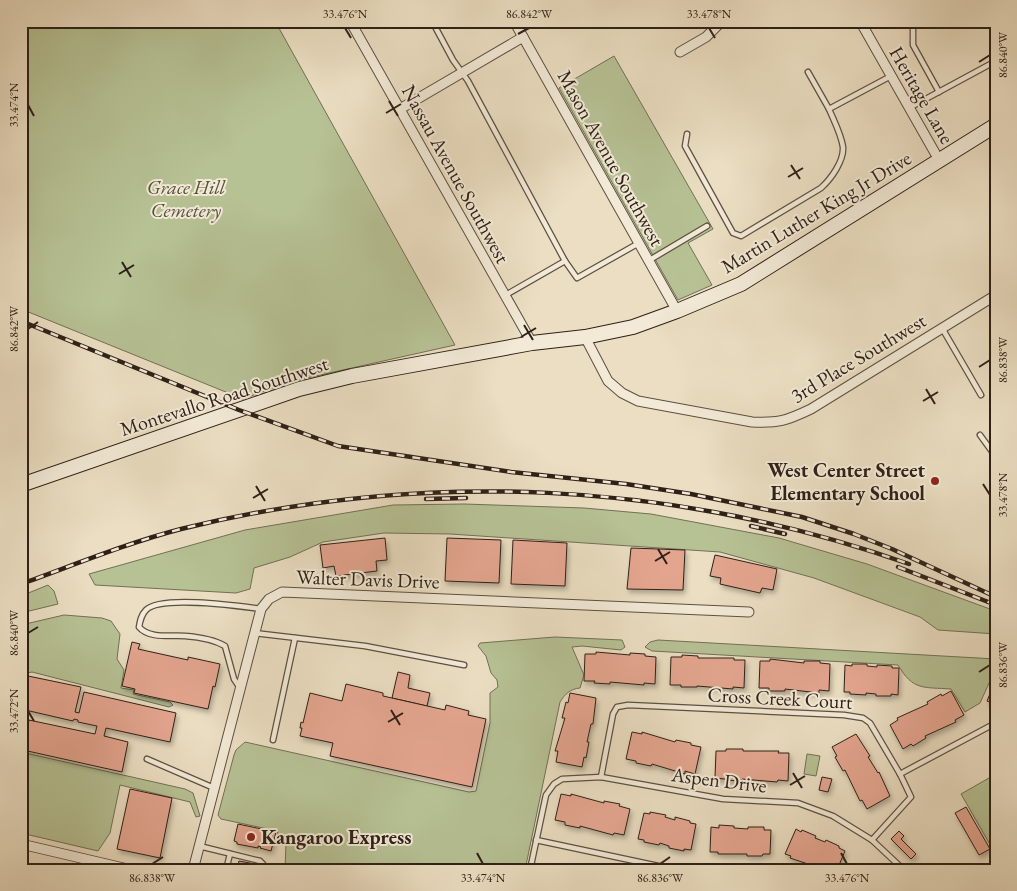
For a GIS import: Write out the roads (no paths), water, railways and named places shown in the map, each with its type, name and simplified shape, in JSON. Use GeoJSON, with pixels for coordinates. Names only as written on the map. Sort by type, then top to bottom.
{"type":"FeatureCollection","features":[{"type":"Feature","properties":{"kind":"main road","name":"Martin Luther King Jr Drive"},"geometry":{"type":"LineString","coordinates":[[532,343],[585,337],[633,327],[741,284],[996,125]]}},
{"type":"Feature","properties":{"kind":"main road","name":"Montevallo Road Southwest"},"geometry":{"type":"LineString","coordinates":[[21,485],[299,389],[352,376],[532,343]]}},
{"type":"Feature","properties":{"kind":"street","name":"Nassau Avenue Southwest"},"geometry":{"type":"LineString","coordinates":[[350,21],[532,343]]}},
{"type":"Feature","properties":{"kind":"street","name":"Mason Avenue Southwest"},"geometry":{"type":"LineString","coordinates":[[514,21],[677,311]]}},
{"type":"Feature","properties":{"kind":"street"},"geometry":{"type":"LineString","coordinates":[[680,52],[706,36],[722,21]]}},
{"type":"Feature","properties":{"kind":"street","name":"Heritage Lane"},"geometry":{"type":"LineString","coordinates":[[860,21],[939,160]]}},
{"type":"Feature","properties":{"kind":"street"},"geometry":{"type":"LineString","coordinates":[[400,109],[523,37]]}},
{"type":"Feature","properties":{"kind":"street","name":"3rd Place Southwest"},"geometry":{"type":"LineString","coordinates":[[585,337],[608,381],[622,393],[638,401],[752,422],[770,423],[788,420],[811,409],[996,295]]}},
{"type":"Feature","properties":{"kind":"street","name":"Walter Davis Drive"},"geometry":{"type":"LineString","coordinates":[[261,609],[269,599],[282,592],[749,612]]}},
{"type":"Feature","properties":{"kind":"street"},"geometry":{"type":"LineString","coordinates":[[193,870],[261,609]]}},
{"type":"Feature","properties":{"kind":"street"},"geometry":{"type":"LineString","coordinates":[[21,844],[99,866],[132,870]]}},
{"type":"Feature","properties":{"kind":"lane"},"geometry":{"type":"LineString","coordinates":[[432,21],[453,60],[463,72],[577,278],[639,243]]}},
{"type":"Feature","properties":{"kind":"lane"},"geometry":{"type":"LineString","coordinates":[[912,21],[913,45],[939,92]]}},
{"type":"Feature","properties":{"kind":"lane"},"geometry":{"type":"LineString","coordinates":[[989,21],[996,32]]}},
{"type":"Feature","properties":{"kind":"lane"},"geometry":{"type":"LineString","coordinates":[[909,108],[996,61]]}},
{"type":"Feature","properties":{"kind":"lane"},"geometry":{"type":"LineString","coordinates":[[687,134],[685,146],[733,233],[742,236],[821,188],[831,179],[837,169],[843,148],[829,109],[808,72]]}},
{"type":"Feature","properties":{"kind":"lane"},"geometry":{"type":"LineString","coordinates":[[829,109],[891,76]]}},
{"type":"Feature","properties":{"kind":"lane"},"geometry":{"type":"LineString","coordinates":[[648,260],[707,226]]}},
{"type":"Feature","properties":{"kind":"lane"},"geometry":{"type":"LineString","coordinates":[[504,296],[566,261]]}},
{"type":"Feature","properties":{"kind":"lane"},"geometry":{"type":"LineString","coordinates":[[942,328],[981,395]]}},
{"type":"Feature","properties":{"kind":"lane"},"geometry":{"type":"LineString","coordinates":[[980,435],[996,457]]}},
{"type":"Feature","properties":{"kind":"lane"},"geometry":{"type":"LineString","coordinates":[[240,688],[234,679],[224,646],[219,642],[186,636],[149,634],[139,628],[141,616],[147,609],[158,603],[189,603],[261,609]]}},
{"type":"Feature","properties":{"kind":"lane"},"geometry":{"type":"LineString","coordinates":[[254,633],[365,646],[464,665]]}},
{"type":"Feature","properties":{"kind":"lane"},"geometry":{"type":"LineString","coordinates":[[273,740],[295,638]]}},
{"type":"Feature","properties":{"kind":"lane","name":"Cross Creek Court"},"geometry":{"type":"LineString","coordinates":[[601,777],[613,714],[617,707],[628,705],[844,715],[863,718],[870,723],[900,774],[911,797],[872,840]]}},
{"type":"Feature","properties":{"kind":"lane"},"geometry":{"type":"LineString","coordinates":[[900,774],[992,725],[996,726]]}},
{"type":"Feature","properties":{"kind":"lane"},"geometry":{"type":"LineString","coordinates":[[147,759],[214,788]]}},
{"type":"Feature","properties":{"kind":"lane","name":"Aspen Drive"},"geometry":{"type":"LineString","coordinates":[[530,870],[546,795],[554,784],[562,779],[601,777],[724,799],[798,803],[833,816],[872,840],[904,870]]}},
{"type":"Feature","properties":{"kind":"lane"},"geometry":{"type":"LineString","coordinates":[[536,840],[677,870]]}},
{"type":"Feature","properties":{"kind":"lane"},"geometry":{"type":"LineString","coordinates":[[199,846],[260,861],[263,864],[264,870]]}},
{"type":"Feature","properties":{"kind":"lane"},"geometry":{"type":"LineString","coordinates":[[226,870],[230,854]]}},
{"type":"Feature","properties":{"kind":"railway"},"geometry":{"type":"LineString","coordinates":[[21,321],[239,410],[338,446],[511,472],[626,484],[691,494],[802,517],[892,549],[996,597]]}},
{"type":"Feature","properties":{"kind":"railway"},"geometry":{"type":"LineString","coordinates":[[21,584],[121,548],[181,529],[273,510],[364,497],[456,492],[548,493],[639,501],[730,515],[820,536],[909,564]]}},
{"type":"Feature","properties":{"kind":"railway"},"geometry":{"type":"LineString","coordinates":[[426,499],[466,498]]}},
{"type":"Feature","properties":{"kind":"railway"},"geometry":{"type":"LineString","coordinates":[[751,526],[785,534]]}},
{"type":"Feature","properties":{"kind":"railway"},"geometry":{"type":"LineString","coordinates":[[898,567],[996,605]]}},
{"type":"Feature","properties":{"kind":"place","name":"West Center Street Elementary School"},"geometry":{"type":"Point","coordinates":[935,481]}},
{"type":"Feature","properties":{"kind":"place","name":"Kangaroo Express"},"geometry":{"type":"Point","coordinates":[251,837]}},
{"type":"Feature","properties":{"kind":"park label","name":"Grace Hill Cemetery"},"geometry":{"type":"Point","coordinates":[186,198]}}]}
